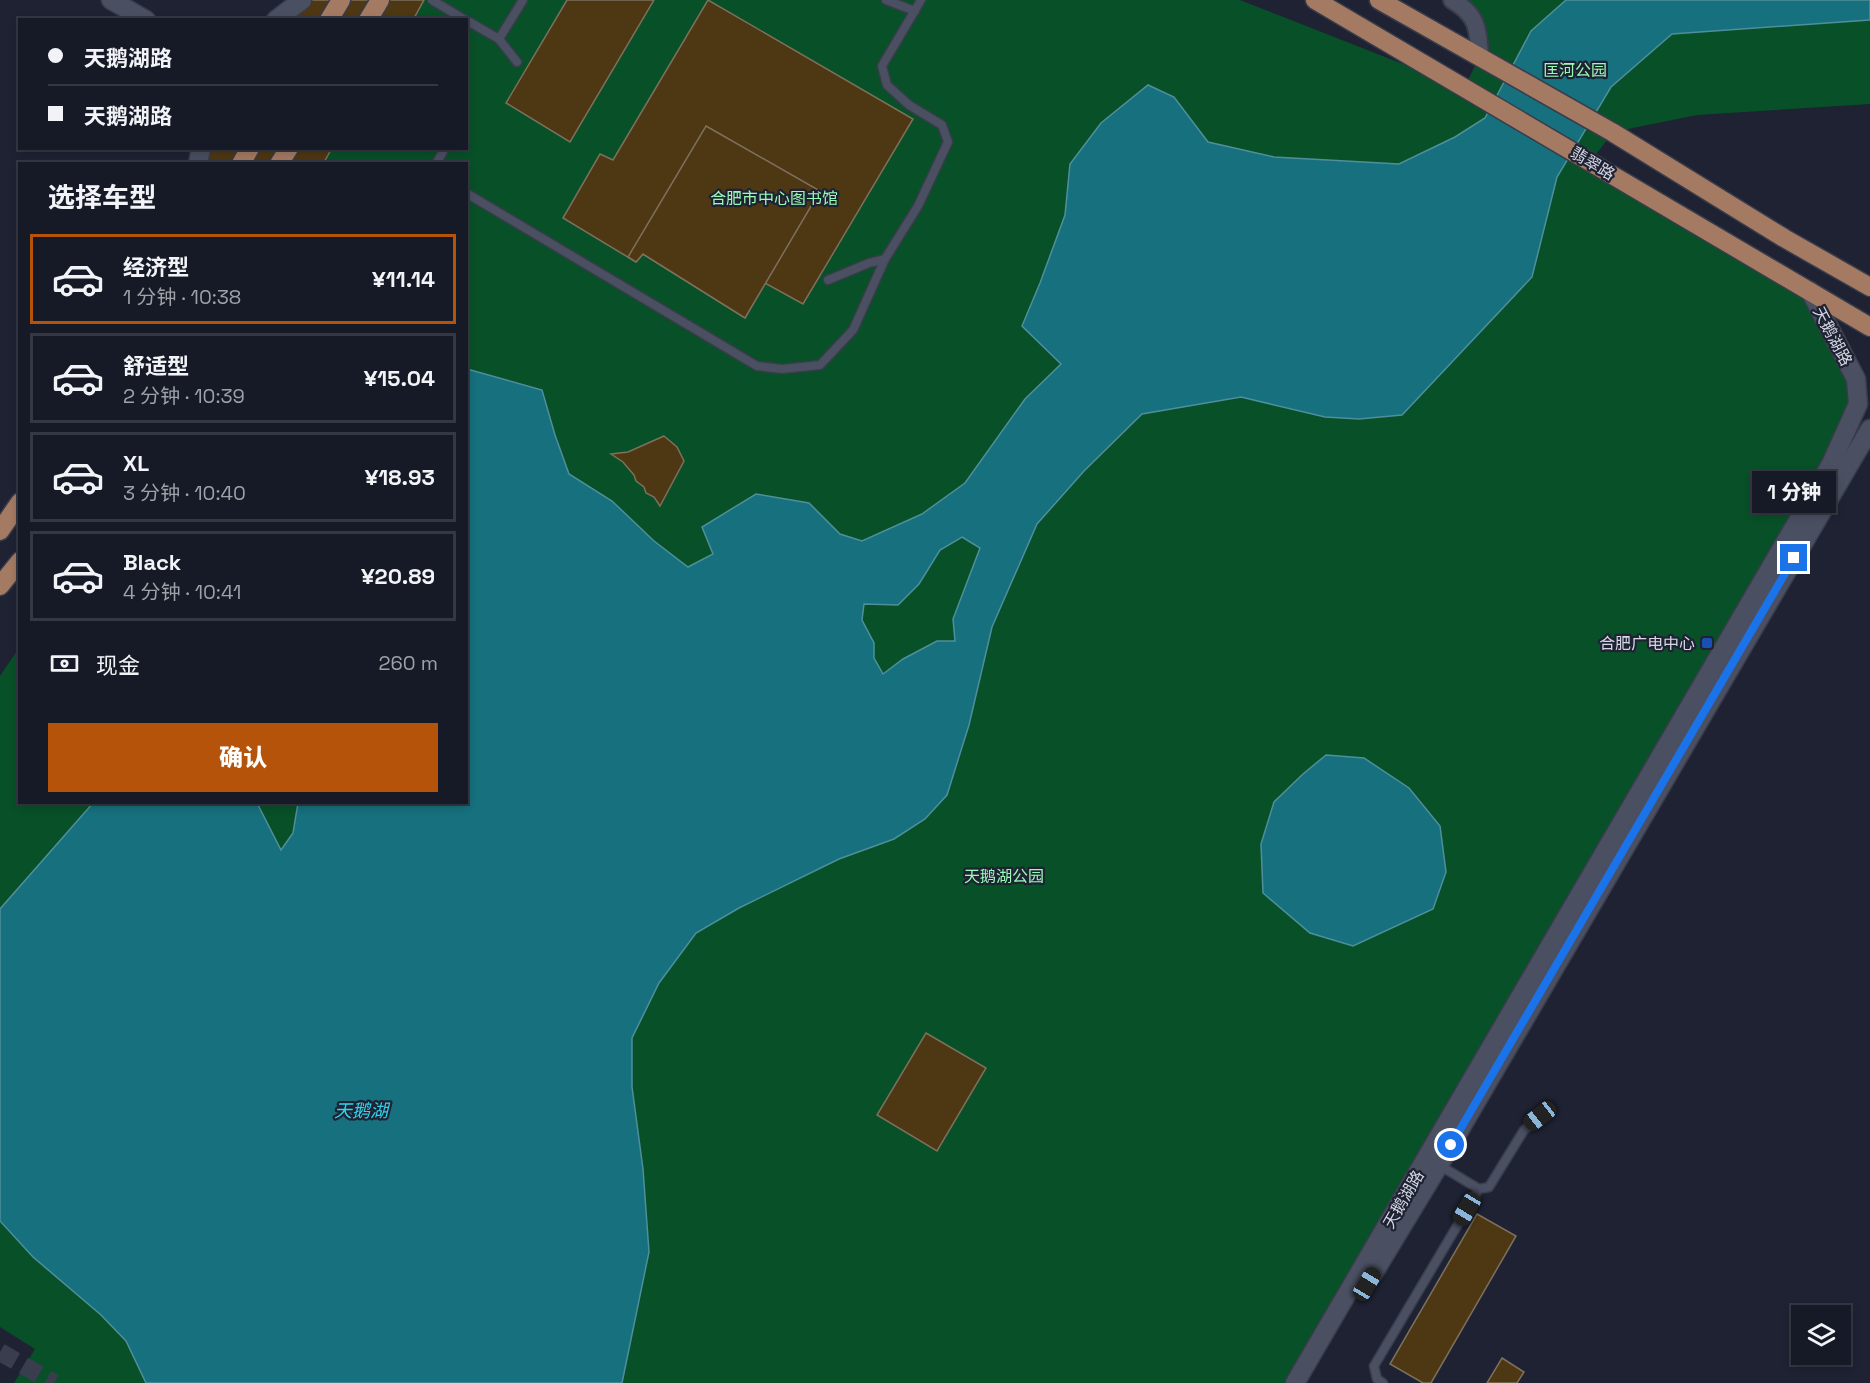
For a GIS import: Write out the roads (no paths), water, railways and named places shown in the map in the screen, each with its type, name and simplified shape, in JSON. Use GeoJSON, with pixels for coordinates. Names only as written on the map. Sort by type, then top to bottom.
{"type":"FeatureCollection","features":[{"type":"Feature","properties":{"kind":"main road"},"geometry":{"type":"LineString","coordinates":[[330,18],[341,0]]}},
{"type":"Feature","properties":{"kind":"main road"},"geometry":{"type":"LineString","coordinates":[[369,18],[380,0]]}},
{"type":"Feature","properties":{"kind":"main road","name":"翡翠路"},"geometry":{"type":"LineString","coordinates":[[1315,0],[1870,327]]}},
{"type":"Feature","properties":{"kind":"main road"},"geometry":{"type":"LineString","coordinates":[[1379,0],[1612,132],[1784,238],[1870,287]]}},
{"type":"Feature","properties":{"kind":"main road"},"geometry":{"type":"LineString","coordinates":[[0,531],[18,505]]}},
{"type":"Feature","properties":{"kind":"main road"},"geometry":{"type":"LineString","coordinates":[[0,586],[18,564]]}},
{"type":"Feature","properties":{"kind":"street"},"geometry":{"type":"LineString","coordinates":[[111,0],[142,18]]}},
{"type":"Feature","properties":{"kind":"street"},"geometry":{"type":"LineString","coordinates":[[279,18],[303,0]]}},
{"type":"Feature","properties":{"kind":"street"},"geometry":{"type":"LineString","coordinates":[[1452,0],[1464,7],[1478,28],[1480,56]]}},
{"type":"Feature","properties":{"kind":"street","name":"天鹅湖路"},"geometry":{"type":"LineString","coordinates":[[1300,1382],[1831,464],[1858,404],[1856,379],[1810,291]]}},
{"type":"Feature","properties":{"kind":"street","name":"天鹅湖路"},"geometry":{"type":"LineString","coordinates":[[1300,1382],[1439,1165],[1870,429]]}},
{"type":"Feature","properties":{"kind":"lane"},"geometry":{"type":"LineString","coordinates":[[432,0],[463,18]]}},
{"type":"Feature","properties":{"kind":"lane"},"geometry":{"type":"LineString","coordinates":[[499,39],[523,0]]}},
{"type":"Feature","properties":{"kind":"lane"},"geometry":{"type":"LineString","coordinates":[[886,0],[915,11]]}},
{"type":"Feature","properties":{"kind":"lane"},"geometry":{"type":"LineString","coordinates":[[468,195],[757,366],[782,369],[820,365],[853,330],[885,259],[918,206],[948,142],[942,125],[909,105],[887,85],[882,66],[921,0]]}},
{"type":"Feature","properties":{"kind":"lane"},"geometry":{"type":"LineString","coordinates":[[468,21],[499,39],[516,62]]}},
{"type":"Feature","properties":{"kind":"lane"},"geometry":{"type":"LineString","coordinates":[[828,280],[885,259]]}},
{"type":"Feature","properties":{"kind":"lane"},"geometry":{"type":"LineString","coordinates":[[1439,1165],[1479,1189],[1489,1187],[1524,1130],[1540,1116]]}},
{"type":"Feature","properties":{"kind":"lane"},"geometry":{"type":"LineString","coordinates":[[1383,1383],[1377,1379],[1374,1366],[1479,1189]]}},
{"type":"Feature","properties":{"kind":"water","name":"天鹅湖"},"geometry":{"type":"Polygon","coordinates":[[[1566,0],[1870,0],[1870,20],[1672,34],[1611,87],[1557,177],[1532,277],[1402,415],[1359,419],[1325,417],[1241,397],[1142,414],[1084,471],[1037,524],[992,627],[969,725],[947,795],[925,819],[894,839],[839,859],[739,908],[696,933],[659,983],[632,1038],[632,1087],[643,1169],[649,1252],[622,1383],[146,1383],[126,1341],[101,1315],[33,1257],[0,1221],[0,909],[92,804],[258,804],[281,850],[293,833],[298,804],[468,804],[468,369],[542,390],[569,474],[612,501],[654,541],[688,567],[713,554],[702,527],[756,494],[809,503],[840,534],[862,541],[922,514],[965,483],[1025,399],[1061,364],[1022,326],[1065,215],[1070,164],[1101,123],[1148,85],[1174,97],[1208,142],[1274,157],[1399,164],[1455,137],[1485,118],[1531,31],[1566,0]],[[962,537],[940,550],[919,584],[898,605],[864,604],[862,620],[874,643],[874,658],[883,674],[903,659],[937,641],[955,641],[953,619],[980,548],[962,537]]]}},
{"type":"Feature","properties":{"kind":"water"},"geometry":{"type":"Polygon","coordinates":[[[1326,755],[1364,758],[1409,788],[1440,826],[1446,872],[1433,909],[1353,946],[1310,933],[1263,893],[1261,844],[1274,802],[1326,755]]]}},
{"type":"Feature","properties":{"kind":"tunnel"},"geometry":{"type":"LineString","coordinates":[[0,1352],[54,1383]]}},
{"type":"Feature","properties":{"kind":"place","name":"合肥广电中心"},"geometry":{"type":"Point","coordinates":[1707,643]}},
{"type":"Feature","properties":{"kind":"park label","name":"匡河公园"},"geometry":{"type":"Point","coordinates":[1575,70]}},
{"type":"Feature","properties":{"kind":"park label","name":"合肥市中心图书馆"},"geometry":{"type":"Point","coordinates":[774,198]}},
{"type":"Feature","properties":{"kind":"park label","name":"天鹅湖公园"},"geometry":{"type":"Point","coordinates":[1004,876]}}]}
